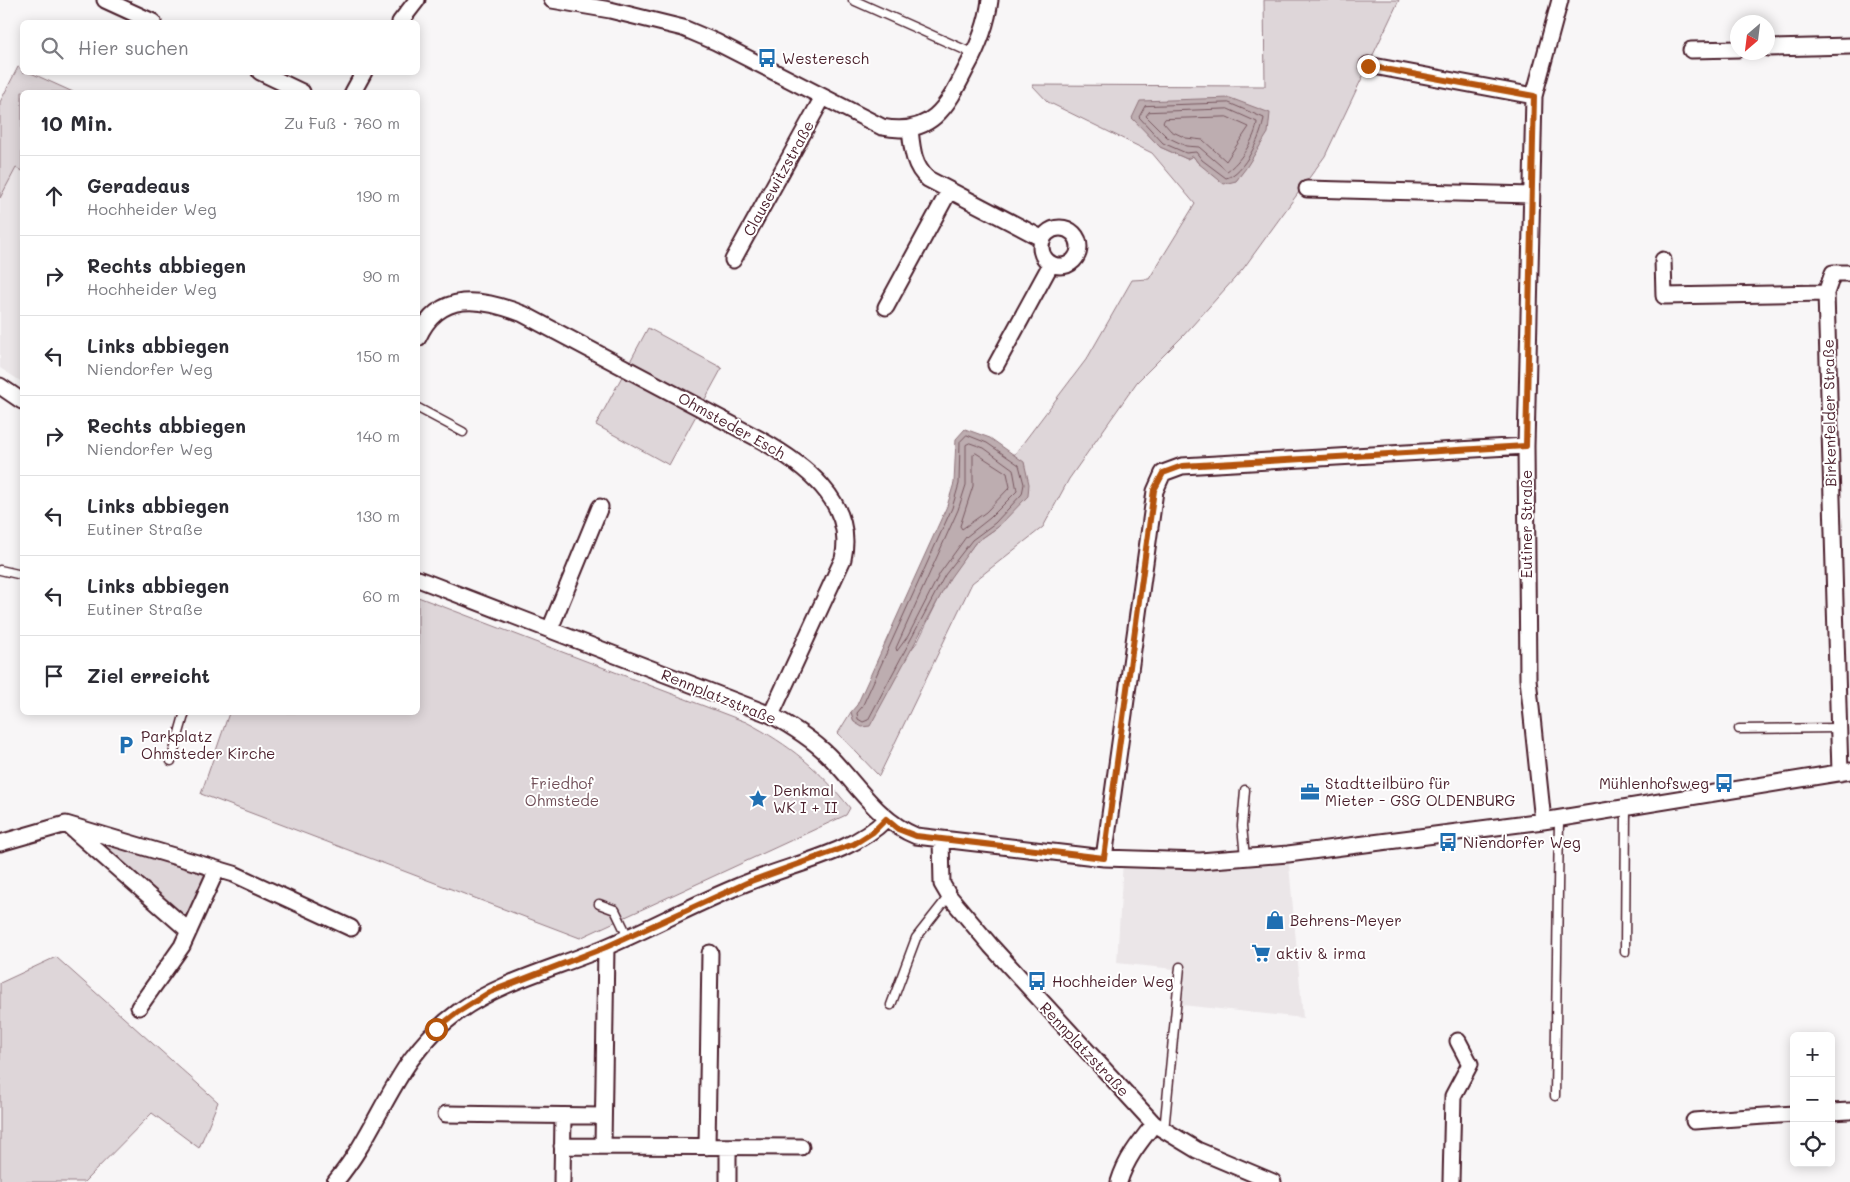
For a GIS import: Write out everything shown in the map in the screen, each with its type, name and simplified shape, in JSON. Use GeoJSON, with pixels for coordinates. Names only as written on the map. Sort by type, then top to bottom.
{"type":"FeatureCollection","features":[{"type":"Feature","properties":{"kind":"street"},"geometry":{"type":"LineString","coordinates":[[402,20],[417,0]]}},
{"type":"Feature","properties":{"kind":"street"},"geometry":{"type":"LineString","coordinates":[[552,0],[610,10],[683,28],[716,42],[882,127],[910,129],[938,114],[949,102],[984,32],[990,0]]}},
{"type":"Feature","properties":{"kind":"street","name":"Eutiner Straße"},"geometry":{"type":"LineString","coordinates":[[1542,822],[1528,679],[1526,446],[1531,195],[1534,96],[1560,0]]}},
{"type":"Feature","properties":{"kind":"street"},"geometry":{"type":"LineString","coordinates":[[115,2],[149,20]]}},
{"type":"Feature","properties":{"kind":"street"},"geometry":{"type":"LineString","coordinates":[[1775,48],[1850,46]]}},
{"type":"Feature","properties":{"kind":"street"},"geometry":{"type":"LineString","coordinates":[[1691,50],[1730,49]]}},
{"type":"Feature","properties":{"kind":"street"},"geometry":{"type":"LineString","coordinates":[[1368,66],[1534,96]]}},
{"type":"Feature","properties":{"kind":"street"},"geometry":{"type":"LineString","coordinates":[[266,75],[298,90]]}},
{"type":"Feature","properties":{"kind":"street"},"geometry":{"type":"LineString","coordinates":[[354,90],[362,75]]}},
{"type":"Feature","properties":{"kind":"street","name":"Clausewitzstraße"},"geometry":{"type":"LineString","coordinates":[[732,260],[823,97]]}},
{"type":"Feature","properties":{"kind":"street"},"geometry":{"type":"LineString","coordinates":[[910,129],[913,153],[919,171],[928,179],[1043,239]]}},
{"type":"Feature","properties":{"kind":"street"},"geometry":{"type":"LineString","coordinates":[[1308,189],[1531,195]]}},
{"type":"Feature","properties":{"kind":"street"},"geometry":{"type":"LineString","coordinates":[[886,307],[949,191]]}},
{"type":"Feature","properties":{"kind":"street"},"geometry":{"type":"LineString","coordinates":[[1058,229],[1070,231],[1077,239],[1079,249],[1074,260],[1064,266],[1052,264],[1044,256],[1043,239],[1047,234],[1058,229]]}},
{"type":"Feature","properties":{"kind":"street"},"geometry":{"type":"LineString","coordinates":[[1663,260],[1664,296],[1826,293]]}},
{"type":"Feature","properties":{"kind":"street"},"geometry":{"type":"LineString","coordinates":[[996,365],[1052,264]]}},
{"type":"Feature","properties":{"kind":"street","name":"Birkenfelder Straße"},"geometry":{"type":"LineString","coordinates":[[1845,772],[1838,728],[1826,293],[1833,273],[1850,273]]}},
{"type":"Feature","properties":{"kind":"street","name":"Ohmsteder Esch"},"geometry":{"type":"LineString","coordinates":[[420,335],[433,314],[448,306],[466,301],[486,302],[504,307],[523,314],[759,439],[782,452],[814,476],[825,489],[838,512],[845,533],[846,546],[843,559],[771,715]]}},
{"type":"Feature","properties":{"kind":"street"},"geometry":{"type":"LineString","coordinates":[[0,386],[20,400]]}},
{"type":"Feature","properties":{"kind":"street"},"geometry":{"type":"LineString","coordinates":[[1104,858],[1154,490],[1163,473],[1182,466],[1526,446]]}},
{"type":"Feature","properties":{"kind":"street"},"geometry":{"type":"LineString","coordinates":[[550,630],[600,507]]}},
{"type":"Feature","properties":{"kind":"street","name":"Rennplatzstraße"},"geometry":{"type":"LineString","coordinates":[[420,580],[771,715],[800,732],[826,753],[886,819]]}},
{"type":"Feature","properties":{"kind":"street"},"geometry":{"type":"LineString","coordinates":[[335,1182],[351,1160],[399,1076],[415,1052],[436,1029],[458,1012],[490,992],[606,947],[751,881],[854,844],[873,832],[886,819],[898,829],[916,836],[1104,858],[1200,861],[1324,850],[1542,822],[1845,772]]}},
{"type":"Feature","properties":{"kind":"street"},"geometry":{"type":"LineString","coordinates":[[66,824],[188,931]]}},
{"type":"Feature","properties":{"kind":"street"},"geometry":{"type":"LineString","coordinates":[[0,844],[66,824],[234,874],[351,928]]}},
{"type":"Feature","properties":{"kind":"street","name":"Rennplatzstraße"},"geometry":{"type":"LineString","coordinates":[[941,839],[942,884],[949,896],[990,946],[1159,1128],[1197,1150],[1273,1182]]}},
{"type":"Feature","properties":{"kind":"street"},"geometry":{"type":"LineString","coordinates":[[139,1007],[182,946],[217,869]]}},
{"type":"Feature","properties":{"kind":"street"},"geometry":{"type":"LineString","coordinates":[[603,1146],[606,947]]}},
{"type":"Feature","properties":{"kind":"street"},"geometry":{"type":"LineString","coordinates":[[707,1147],[710,953]]}},
{"type":"Feature","properties":{"kind":"street"},"geometry":{"type":"LineString","coordinates":[[1451,1182],[1453,1096],[1470,1064],[1458,1041]]}},
{"type":"Feature","properties":{"kind":"street"},"geometry":{"type":"LineString","coordinates":[[1835,1112],[1850,1111]]}},
{"type":"Feature","properties":{"kind":"street"},"geometry":{"type":"LineString","coordinates":[[446,1114],[604,1116]]}},
{"type":"Feature","properties":{"kind":"street"},"geometry":{"type":"LineString","coordinates":[[1694,1121],[1790,1114]]}},
{"type":"Feature","properties":{"kind":"street"},"geometry":{"type":"LineString","coordinates":[[562,1182],[563,1116]]}},
{"type":"Feature","properties":{"kind":"street"},"geometry":{"type":"LineString","coordinates":[[1119,1182],[1124,1165],[1135,1147],[1159,1128]]}},
{"type":"Feature","properties":{"kind":"street"},"geometry":{"type":"LineString","coordinates":[[562,1146],[800,1147]]}},
{"type":"Feature","properties":{"kind":"street"},"geometry":{"type":"LineString","coordinates":[[728,1147],[728,1182]]}},
{"type":"Feature","properties":{"kind":"lane"},"geometry":{"type":"LineString","coordinates":[[854,0],[974,54]]}},
{"type":"Feature","properties":{"kind":"lane"},"geometry":{"type":"LineString","coordinates":[[420,409],[463,432]]}},
{"type":"Feature","properties":{"kind":"lane"},"geometry":{"type":"LineString","coordinates":[[0,570],[20,575]]}},
{"type":"Feature","properties":{"kind":"lane"},"geometry":{"type":"LineString","coordinates":[[172,762],[184,715]]}},
{"type":"Feature","properties":{"kind":"lane"},"geometry":{"type":"LineString","coordinates":[[1739,729],[1838,728]]}},
{"type":"Feature","properties":{"kind":"lane"},"geometry":{"type":"LineString","coordinates":[[1245,790],[1242,826],[1246,857]]}},
{"type":"Feature","properties":{"kind":"lane"},"geometry":{"type":"LineString","coordinates":[[1625,952],[1626,808]]}},
{"type":"Feature","properties":{"kind":"lane"},"geometry":{"type":"LineString","coordinates":[[1555,1096],[1559,819]]}},
{"type":"Feature","properties":{"kind":"lane"},"geometry":{"type":"LineString","coordinates":[[891,1005],[916,938],[949,896]]}},
{"type":"Feature","properties":{"kind":"lane"},"geometry":{"type":"LineString","coordinates":[[599,904],[615,910],[628,937]]}},
{"type":"Feature","properties":{"kind":"lane"},"geometry":{"type":"LineString","coordinates":[[1159,1128],[1180,967]]}},
{"type":"Feature","properties":{"kind":"shaded area"},"geometry":{"type":"Polygon","coordinates":[[[18,67],[20,68],[20,75],[35,75],[69,90],[20,90],[20,381],[0,368],[0,102],[18,67]]]}},
{"type":"Feature","properties":{"kind":"shaded area"},"geometry":{"type":"Polygon","coordinates":[[[1288,854],[1303,1018],[1182,1005],[1168,1134],[1154,1124],[1161,1118],[1174,969],[1117,963],[1123,860],[1288,854]]]}},
{"type":"Feature","properties":{"kind":"green space"},"geometry":{"type":"Polygon","coordinates":[[[1264,0],[1399,0],[1325,156],[1243,269],[1183,336],[1137,382],[1069,479],[1043,527],[972,583],[879,776],[838,733],[851,712],[854,722],[918,641],[949,578],[975,543],[998,527],[1024,463],[1014,455],[1088,357],[1132,280],[1149,279],[1195,204],[1152,153],[1048,102],[1032,85],[1265,86],[1264,0]],[[1146,132],[1160,147],[1187,159],[1193,156],[1198,163],[1236,181],[1259,147],[1146,132]]]}},
{"type":"Feature","properties":{"kind":"green space"},"geometry":{"type":"Polygon","coordinates":[[[18,67],[20,68],[20,75],[35,75],[69,90],[20,90],[20,170],[16,168],[0,198],[0,102],[18,67]]]}},
{"type":"Feature","properties":{"kind":"green space"},"geometry":{"type":"Polygon","coordinates":[[[648,328],[722,368],[669,465],[596,425],[648,328]]]}},
{"type":"Feature","properties":{"kind":"green space","name":"Friedhof Ohmstede"},"geometry":{"type":"Polygon","coordinates":[[[420,598],[746,722],[803,759],[827,781],[850,808],[846,815],[580,938],[201,794],[228,715],[420,715],[420,598]]]}},
{"type":"Feature","properties":{"kind":"green space"},"geometry":{"type":"Polygon","coordinates":[[[93,839],[207,873],[186,919],[93,839]]]}},
{"type":"Feature","properties":{"kind":"green space"},"geometry":{"type":"Polygon","coordinates":[[[56,957],[218,1102],[199,1148],[152,1113],[84,1182],[0,1182],[0,983],[56,957]]]}},
{"type":"Feature","properties":{"kind":"water"},"geometry":{"type":"Polygon","coordinates":[[[1230,98],[1270,113],[1268,133],[1246,168],[1236,181],[1224,184],[1198,163],[1193,156],[1187,159],[1160,147],[1132,118],[1140,101],[1230,98]]]}},
{"type":"Feature","properties":{"kind":"water"},"geometry":{"type":"Polygon","coordinates":[[[965,429],[990,438],[1024,462],[1029,484],[1028,496],[998,527],[975,543],[950,578],[870,726],[862,727],[854,722],[851,712],[857,705],[947,506],[954,483],[956,439],[965,429]]]}},
{"type":"Feature","properties":{"kind":"place","name":"Westeresch"},"geometry":{"type":"Point","coordinates":[767,58]}},
{"type":"Feature","properties":{"kind":"place","name":"Parkplatz Ohmsteder Kirche"},"geometry":{"type":"Point","coordinates":[126,745]}},
{"type":"Feature","properties":{"kind":"place","name":"Mühlenhofsweg"},"geometry":{"type":"Point","coordinates":[1724,783]}},
{"type":"Feature","properties":{"kind":"place","name":"Stadtteilbüro für Mieter - GSG OLDENBURG"},"geometry":{"type":"Point","coordinates":[1310,792]}},
{"type":"Feature","properties":{"kind":"place","name":"Denkmal WK I + II"},"geometry":{"type":"Point","coordinates":[758,799]}},
{"type":"Feature","properties":{"kind":"place","name":"Niendorfer Weg"},"geometry":{"type":"Point","coordinates":[1448,842]}},
{"type":"Feature","properties":{"kind":"place","name":"Behrens-Meyer"},"geometry":{"type":"Point","coordinates":[1275,920]}},
{"type":"Feature","properties":{"kind":"place","name":"aktiv & irma"},"geometry":{"type":"Point","coordinates":[1261,953]}},
{"type":"Feature","properties":{"kind":"place","name":"Hochheider Weg"},"geometry":{"type":"Point","coordinates":[1037,981]}},
{"type":"Feature","properties":{"kind":"route"},"geometry":{"type":"LineString","coordinates":[[436,1029],[458,1012],[490,992],[606,947],[751,881],[854,844],[873,832],[886,819],[898,829],[916,836],[1104,858],[1154,490],[1163,473],[1172,468],[1182,466],[1526,446],[1534,96],[1368,66]]}}]}
